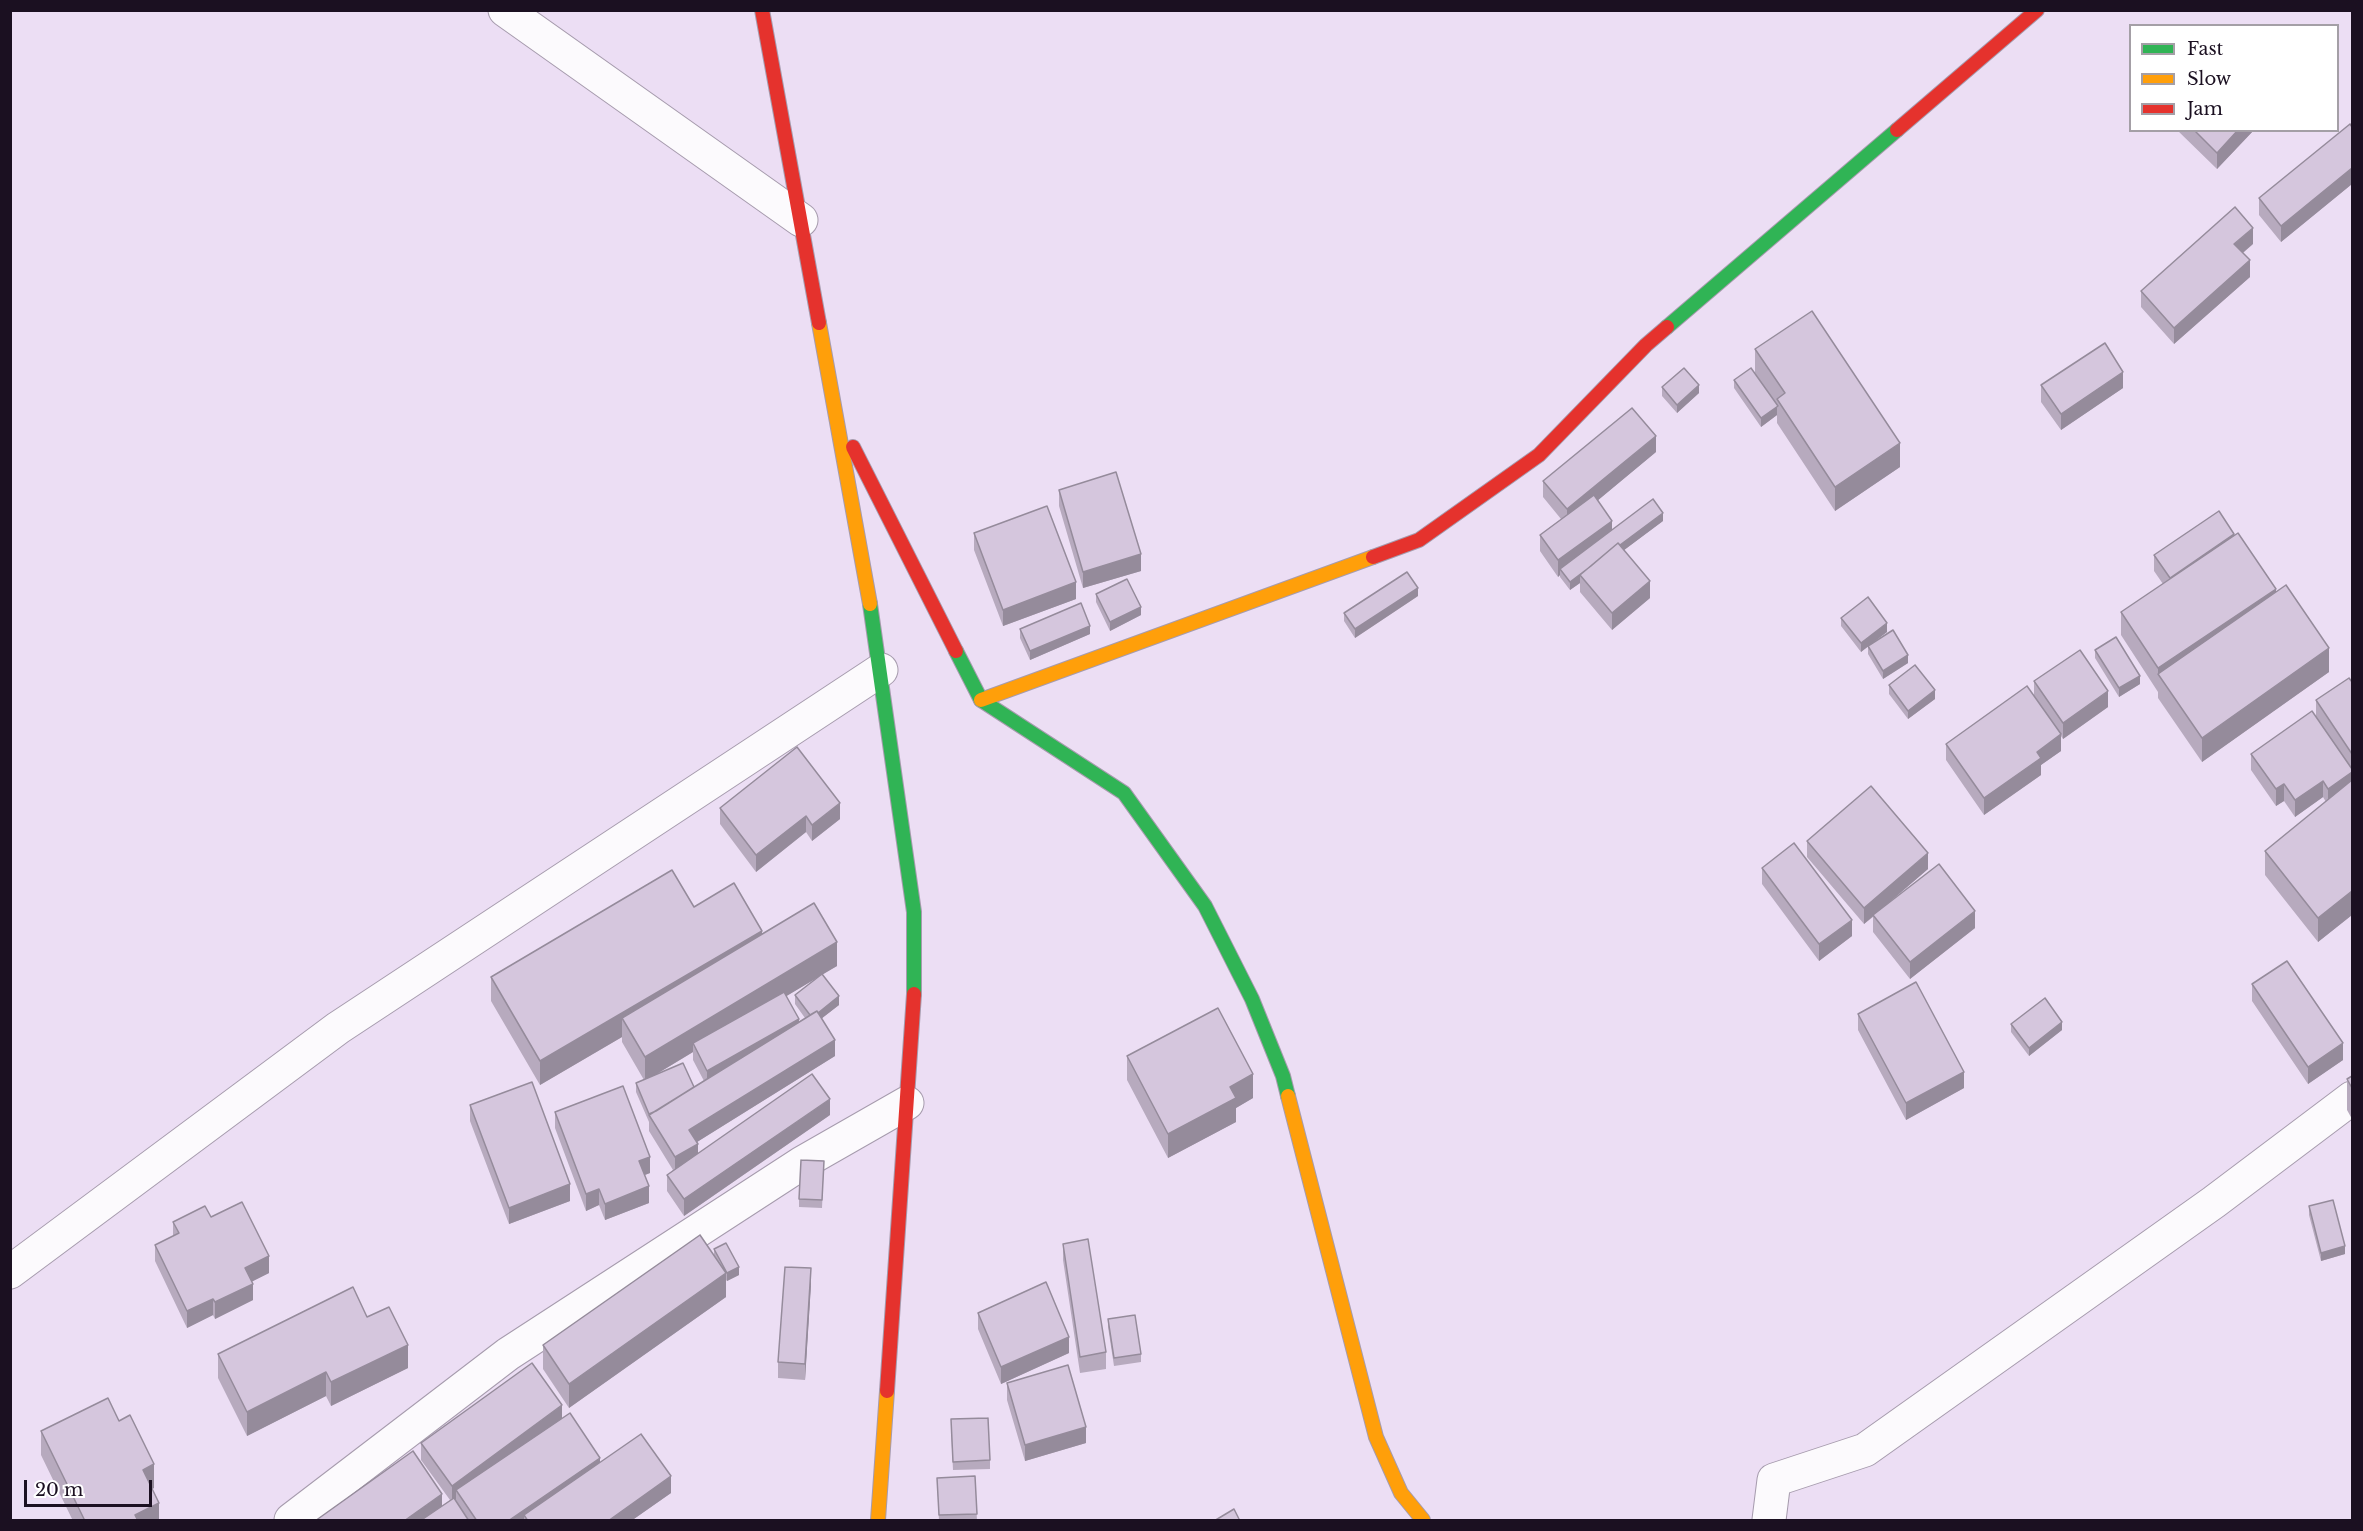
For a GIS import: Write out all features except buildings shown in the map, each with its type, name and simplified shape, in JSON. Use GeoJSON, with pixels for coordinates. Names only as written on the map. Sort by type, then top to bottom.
{"type":"FeatureCollection","features":[{"type":"Feature","properties":{"kind":"street"},"geometry":{"type":"LineString","coordinates":[[506,10],[801,220]]}},
{"type":"Feature","properties":{"kind":"street"},"geometry":{"type":"LineString","coordinates":[[762,10],[881,670],[914,912],[914,993],[878,1521]]}},
{"type":"Feature","properties":{"kind":"street"},"geometry":{"type":"LineString","coordinates":[[981,700],[1419,540],[1539,455],[1646,345],[2037,10]]}},
{"type":"Feature","properties":{"kind":"street"},"geometry":{"type":"LineString","coordinates":[[836,413],[981,700],[1124,793],[1205,906],[1252,999],[1283,1076],[1376,1437],[1401,1493],[1423,1521]]}},
{"type":"Feature","properties":{"kind":"street"},"geometry":{"type":"LineString","coordinates":[[10,1272],[338,1028],[881,670]]}},
{"type":"Feature","properties":{"kind":"street"},"geometry":{"type":"LineString","coordinates":[[1769,1521],[1774,1480],[1865,1450],[2214,1202],[2352,1098]]}},
{"type":"Feature","properties":{"kind":"street"},"geometry":{"type":"LineString","coordinates":[[291,1521],[508,1353],[802,1163],[907,1103]]}},
{"type":"Feature","properties":{"kind":"traffic: fast"},"geometry":{"type":"LineString","coordinates":[[1667,327],[1897,130]]}},
{"type":"Feature","properties":{"kind":"traffic: fast"},"geometry":{"type":"LineString","coordinates":[[870,604],[914,912],[914,994]]}},
{"type":"Feature","properties":{"kind":"traffic: fast"},"geometry":{"type":"LineString","coordinates":[[956,651],[981,700],[1124,793],[1205,906],[1252,999],[1283,1076],[1288,1096]]}},
{"type":"Feature","properties":{"kind":"traffic: slow"},"geometry":{"type":"LineString","coordinates":[[819,323],[870,604]]}},
{"type":"Feature","properties":{"kind":"traffic: slow"},"geometry":{"type":"LineString","coordinates":[[981,700],[1373,557]]}},
{"type":"Feature","properties":{"kind":"traffic: slow"},"geometry":{"type":"LineString","coordinates":[[1288,1096],[1376,1437],[1401,1493],[1423,1520]]}},
{"type":"Feature","properties":{"kind":"traffic: slow"},"geometry":{"type":"LineString","coordinates":[[878,1520],[887,1391]]}},
{"type":"Feature","properties":{"kind":"traffic: jam"},"geometry":{"type":"LineString","coordinates":[[762,10],[819,323]]}},
{"type":"Feature","properties":{"kind":"traffic: jam"},"geometry":{"type":"LineString","coordinates":[[1897,130],[2037,10]]}},
{"type":"Feature","properties":{"kind":"traffic: jam"},"geometry":{"type":"LineString","coordinates":[[1373,557],[1419,540],[1539,455],[1646,345],[1667,327]]}},
{"type":"Feature","properties":{"kind":"traffic: jam"},"geometry":{"type":"LineString","coordinates":[[853,447],[956,651]]}},
{"type":"Feature","properties":{"kind":"traffic: jam"},"geometry":{"type":"LineString","coordinates":[[887,1391],[914,994]]}}]}
